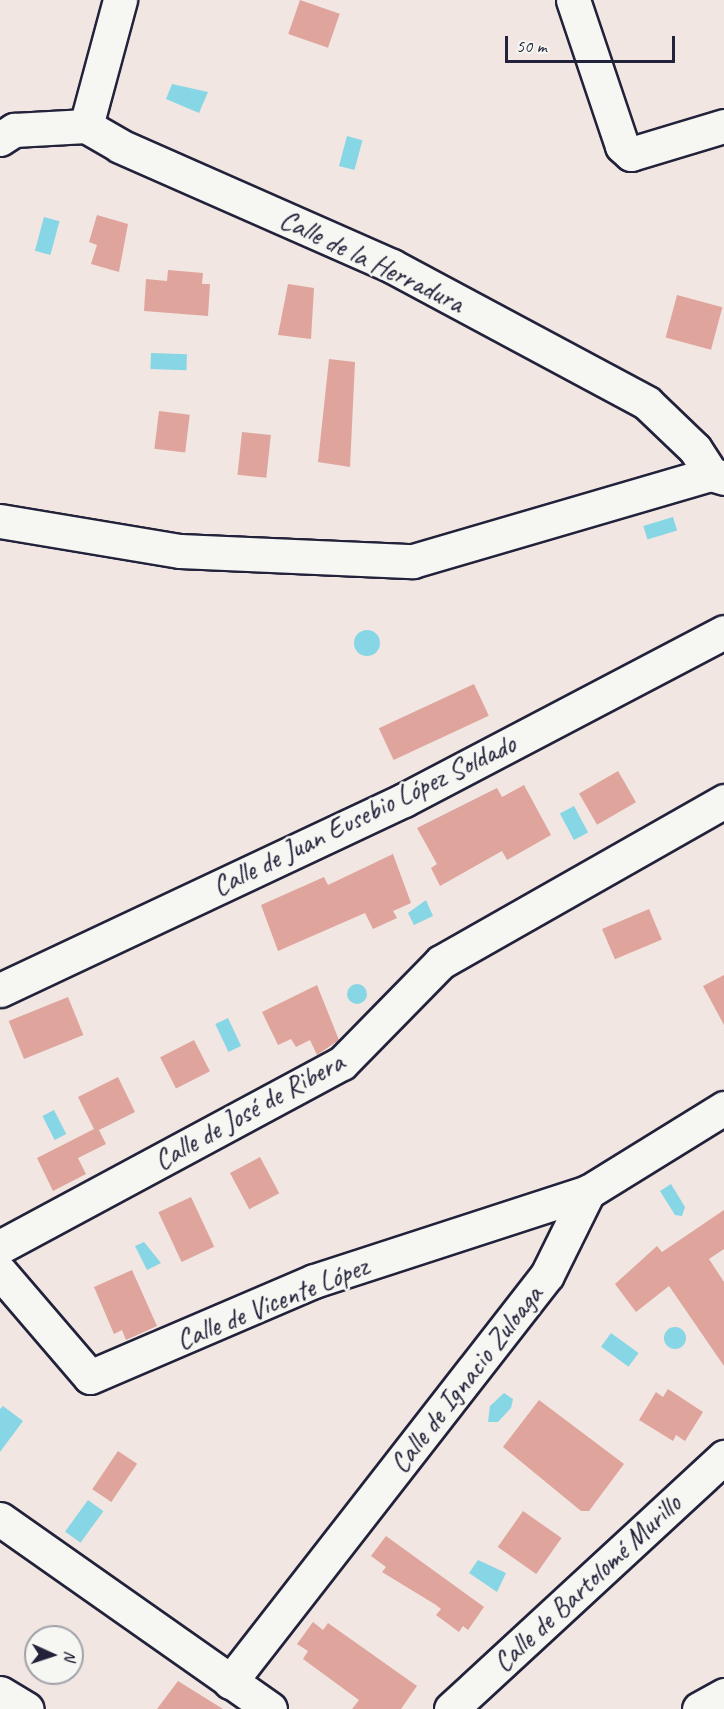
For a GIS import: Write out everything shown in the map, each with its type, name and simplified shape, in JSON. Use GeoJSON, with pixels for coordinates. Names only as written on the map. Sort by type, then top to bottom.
{"type":"FeatureCollection","features":[{"type":"Feature","properties":{"kind":"street"},"geometry":{"type":"LineString","coordinates":[[0,139],[14,130],[86,126],[120,0]]}},
{"type":"Feature","properties":{"kind":"street"},"geometry":{"type":"LineString","coordinates":[[573,0],[622,146],[631,154],[724,126]]}},
{"type":"Feature","properties":{"kind":"street","name":"Calle de la Herradura"},"geometry":{"type":"LineString","coordinates":[[0,521],[180,551],[413,561],[718,476],[695,449],[647,403],[392,266],[120,146],[86,126]]}},
{"type":"Feature","properties":{"kind":"street","name":"Calle de Juan Eusebio López Soldado"},"geometry":{"type":"LineString","coordinates":[[0,990],[404,800],[724,632]]}},
{"type":"Feature","properties":{"kind":"street","name":"Calle de José de Ribera"},"geometry":{"type":"LineString","coordinates":[[0,1247],[342,1064],[441,962],[724,801]]}},
{"type":"Feature","properties":{"kind":"street"},"geometry":{"type":"LineString","coordinates":[[588,1192],[724,1108]]}},
{"type":"Feature","properties":{"kind":"street","name":"Calle de Vicente López"},"geometry":{"type":"LineString","coordinates":[[0,1272],[90,1377],[314,1281],[588,1192]]}},
{"type":"Feature","properties":{"kind":"street","name":"Calle de Ignacio Zuloaga"},"geometry":{"type":"LineString","coordinates":[[230,1682],[548,1275],[588,1192]]}},
{"type":"Feature","properties":{"kind":"street","name":"Calle de Bartolomé Murillo"},"geometry":{"type":"LineString","coordinates":[[451,1709],[724,1457]]}},
{"type":"Feature","properties":{"kind":"street"},"geometry":{"type":"LineString","coordinates":[[0,1519],[270,1709]]}},
{"type":"Feature","properties":{"kind":"street"},"geometry":{"type":"LineString","coordinates":[[0,1694],[27,1709]]}},
{"type":"Feature","properties":{"kind":"street"},"geometry":{"type":"LineString","coordinates":[[699,1709],[724,1695]]}},
{"type":"Feature","properties":{"kind":"water"},"geometry":{"type":"Polygon","coordinates":[[[172,84],[208,92],[199,113],[166,99],[172,84]]]}},
{"type":"Feature","properties":{"kind":"water"},"geometry":{"type":"Polygon","coordinates":[[[347,136],[362,140],[354,170],[339,166],[347,136]]]}},
{"type":"Feature","properties":{"kind":"water"},"geometry":{"type":"Polygon","coordinates":[[[44,217],[59,221],[50,255],[35,251],[44,217]]]}},
{"type":"Feature","properties":{"kind":"water"},"geometry":{"type":"Polygon","coordinates":[[[151,353],[187,354],[186,370],[150,369],[151,353]]]}},
{"type":"Feature","properties":{"kind":"water"},"geometry":{"type":"Polygon","coordinates":[[[673,517],[677,530],[647,539],[643,526],[673,517]]]}},
{"type":"Feature","properties":{"kind":"water"},"geometry":{"type":"Polygon","coordinates":[[[367,630],[376,634],[380,643],[376,652],[367,656],[358,652],[354,643],[358,634],[367,630]]]}},
{"type":"Feature","properties":{"kind":"water"},"geometry":{"type":"Polygon","coordinates":[[[574,806],[588,832],[574,840],[560,814],[574,806]]]}},
{"type":"Feature","properties":{"kind":"water"},"geometry":{"type":"Polygon","coordinates":[[[426,900],[433,916],[414,925],[408,913],[426,900]]]}},
{"type":"Feature","properties":{"kind":"water"},"geometry":{"type":"Polygon","coordinates":[[[357,984],[364,987],[367,994],[364,1001],[357,1004],[350,1001],[347,994],[350,987],[357,984]]]}},
{"type":"Feature","properties":{"kind":"water"},"geometry":{"type":"Polygon","coordinates":[[[228,1018],[241,1046],[228,1052],[215,1024],[228,1018]]]}},
{"type":"Feature","properties":{"kind":"water"},"geometry":{"type":"Polygon","coordinates":[[[54,1110],[66,1134],[55,1140],[42,1116],[54,1110]]]}},
{"type":"Feature","properties":{"kind":"water"},"geometry":{"type":"Polygon","coordinates":[[[671,1184],[685,1207],[682,1216],[675,1215],[660,1191],[671,1184]]]}},
{"type":"Feature","properties":{"kind":"water"},"geometry":{"type":"Polygon","coordinates":[[[144,1242],[161,1263],[147,1270],[135,1246],[144,1242]]]}},
{"type":"Feature","properties":{"kind":"water"},"geometry":{"type":"Polygon","coordinates":[[[675,1327],[683,1330],[686,1338],[683,1346],[675,1349],[667,1346],[664,1338],[667,1330],[675,1327]]]}},
{"type":"Feature","properties":{"kind":"water"},"geometry":{"type":"Polygon","coordinates":[[[611,1333],[639,1353],[629,1367],[601,1347],[611,1333]]]}},
{"type":"Feature","properties":{"kind":"water"},"geometry":{"type":"Polygon","coordinates":[[[504,1393],[513,1399],[511,1408],[498,1422],[488,1422],[490,1406],[504,1393]]]}},
{"type":"Feature","properties":{"kind":"water"},"geometry":{"type":"Polygon","coordinates":[[[3,1406],[23,1421],[0,1452],[0,1409],[3,1406]]]}},
{"type":"Feature","properties":{"kind":"water"},"geometry":{"type":"Polygon","coordinates":[[[88,1500],[103,1511],[80,1543],[65,1532],[88,1500]]]}},
{"type":"Feature","properties":{"kind":"water"},"geometry":{"type":"Polygon","coordinates":[[[478,1560],[506,1573],[497,1592],[469,1573],[478,1560]]]}},
{"type":"Feature","properties":{"kind":"building"},"geometry":{"type":"Polygon","coordinates":[[[300,0],[340,14],[328,48],[288,34],[300,0]]]}},
{"type":"Feature","properties":{"kind":"building"},"geometry":{"type":"Polygon","coordinates":[[[97,215],[128,224],[119,272],[91,264],[97,245],[89,242],[97,215]]]}},
{"type":"Feature","properties":{"kind":"building"},"geometry":{"type":"Polygon","coordinates":[[[168,270],[203,273],[202,284],[210,284],[208,316],[144,311],[146,279],[167,281],[168,270]]]}},
{"type":"Feature","properties":{"kind":"building"},"geometry":{"type":"Polygon","coordinates":[[[288,284],[314,288],[311,339],[278,335],[288,284]]]}},
{"type":"Feature","properties":{"kind":"building"},"geometry":{"type":"Polygon","coordinates":[[[677,295],[722,307],[711,350],[666,338],[677,295]]]}},
{"type":"Feature","properties":{"kind":"building"},"geometry":{"type":"Polygon","coordinates":[[[329,359],[355,362],[350,467],[318,462],[329,359]]]}},
{"type":"Feature","properties":{"kind":"building"},"geometry":{"type":"Polygon","coordinates":[[[159,411],[190,415],[185,452],[154,449],[159,411]]]}},
{"type":"Feature","properties":{"kind":"building"},"geometry":{"type":"Polygon","coordinates":[[[242,432],[271,435],[266,478],[238,475],[242,432]]]}},
{"type":"Feature","properties":{"kind":"building"},"geometry":{"type":"Polygon","coordinates":[[[474,684],[489,716],[394,760],[379,728],[474,684]]]}},
{"type":"Feature","properties":{"kind":"building"},"geometry":{"type":"Polygon","coordinates":[[[618,771],[636,802],[597,825],[579,794],[618,771]]]}},
{"type":"Feature","properties":{"kind":"building"},"geometry":{"type":"Polygon","coordinates":[[[524,785],[551,835],[507,860],[502,851],[440,886],[431,868],[437,864],[417,828],[497,788],[502,797],[524,785]]]}},
{"type":"Feature","properties":{"kind":"building"},"geometry":{"type":"Polygon","coordinates":[[[393,854],[411,903],[393,911],[397,918],[373,929],[365,913],[278,951],[261,905],[324,877],[328,885],[393,854]]]}},
{"type":"Feature","properties":{"kind":"building"},"geometry":{"type":"Polygon","coordinates":[[[649,909],[662,939],[615,959],[602,929],[649,909]]]}},
{"type":"Feature","properties":{"kind":"building"},"geometry":{"type":"Polygon","coordinates":[[[724,975],[724,1025],[703,986],[724,975]]]}},
{"type":"Feature","properties":{"kind":"building"},"geometry":{"type":"Polygon","coordinates":[[[317,985],[339,1040],[317,1055],[310,1040],[296,1047],[291,1039],[278,1045],[262,1012],[317,985]]]}},
{"type":"Feature","properties":{"kind":"building"},"geometry":{"type":"Polygon","coordinates":[[[68,997],[83,1035],[24,1059],[9,1021],[68,997]]]}},
{"type":"Feature","properties":{"kind":"building"},"geometry":{"type":"Polygon","coordinates":[[[194,1040],[210,1071],[176,1088],[160,1057],[194,1040]]]}},
{"type":"Feature","properties":{"kind":"building"},"geometry":{"type":"Polygon","coordinates":[[[118,1077],[135,1112],[99,1130],[106,1144],[78,1158],[86,1174],[53,1191],[37,1158],[94,1129],[78,1097],[118,1077]]]}},
{"type":"Feature","properties":{"kind":"building"},"geometry":{"type":"Polygon","coordinates":[[[260,1157],[279,1193],[249,1209],[230,1173],[260,1157]]]}},
{"type":"Feature","properties":{"kind":"building"},"geometry":{"type":"Polygon","coordinates":[[[191,1197],[214,1247],[182,1262],[158,1212],[191,1197]]]}},
{"type":"Feature","properties":{"kind":"building"},"geometry":{"type":"Polygon","coordinates":[[[724,1210],[724,1249],[709,1259],[724,1282],[724,1366],[669,1286],[636,1312],[615,1284],[657,1246],[662,1252],[724,1210]]]}},
{"type":"Feature","properties":{"kind":"building"},"geometry":{"type":"Polygon","coordinates":[[[132,1270],[157,1326],[126,1340],[122,1330],[114,1334],[94,1287],[132,1270]]]}},
{"type":"Feature","properties":{"kind":"building"},"geometry":{"type":"Polygon","coordinates":[[[668,1389],[703,1412],[685,1441],[676,1435],[673,1441],[639,1420],[656,1392],[663,1397],[668,1389]]]}},
{"type":"Feature","properties":{"kind":"building"},"geometry":{"type":"Polygon","coordinates":[[[539,1400],[624,1464],[589,1511],[581,1511],[503,1447],[539,1400]]]}},
{"type":"Feature","properties":{"kind":"building"},"geometry":{"type":"Polygon","coordinates":[[[118,1451],[137,1464],[111,1502],[92,1489],[118,1451]]]}},
{"type":"Feature","properties":{"kind":"building"},"geometry":{"type":"Polygon","coordinates":[[[523,1511],[562,1538],[536,1574],[498,1547],[523,1511]]]}},
{"type":"Feature","properties":{"kind":"building"},"geometry":{"type":"Polygon","coordinates":[[[386,1536],[484,1607],[468,1630],[463,1626],[459,1632],[436,1615],[441,1609],[436,1605],[382,1572],[386,1567],[371,1556],[386,1536]]]}},
{"type":"Feature","properties":{"kind":"building"},"geometry":{"type":"Polygon","coordinates":[[[313,1622],[323,1630],[328,1623],[417,1686],[401,1709],[352,1709],[359,1700],[303,1659],[308,1651],[297,1644],[313,1622]]]}},
{"type":"Feature","properties":{"kind":"building"},"geometry":{"type":"Polygon","coordinates":[[[178,1681],[223,1709],[157,1709],[178,1681]]]}}]}
